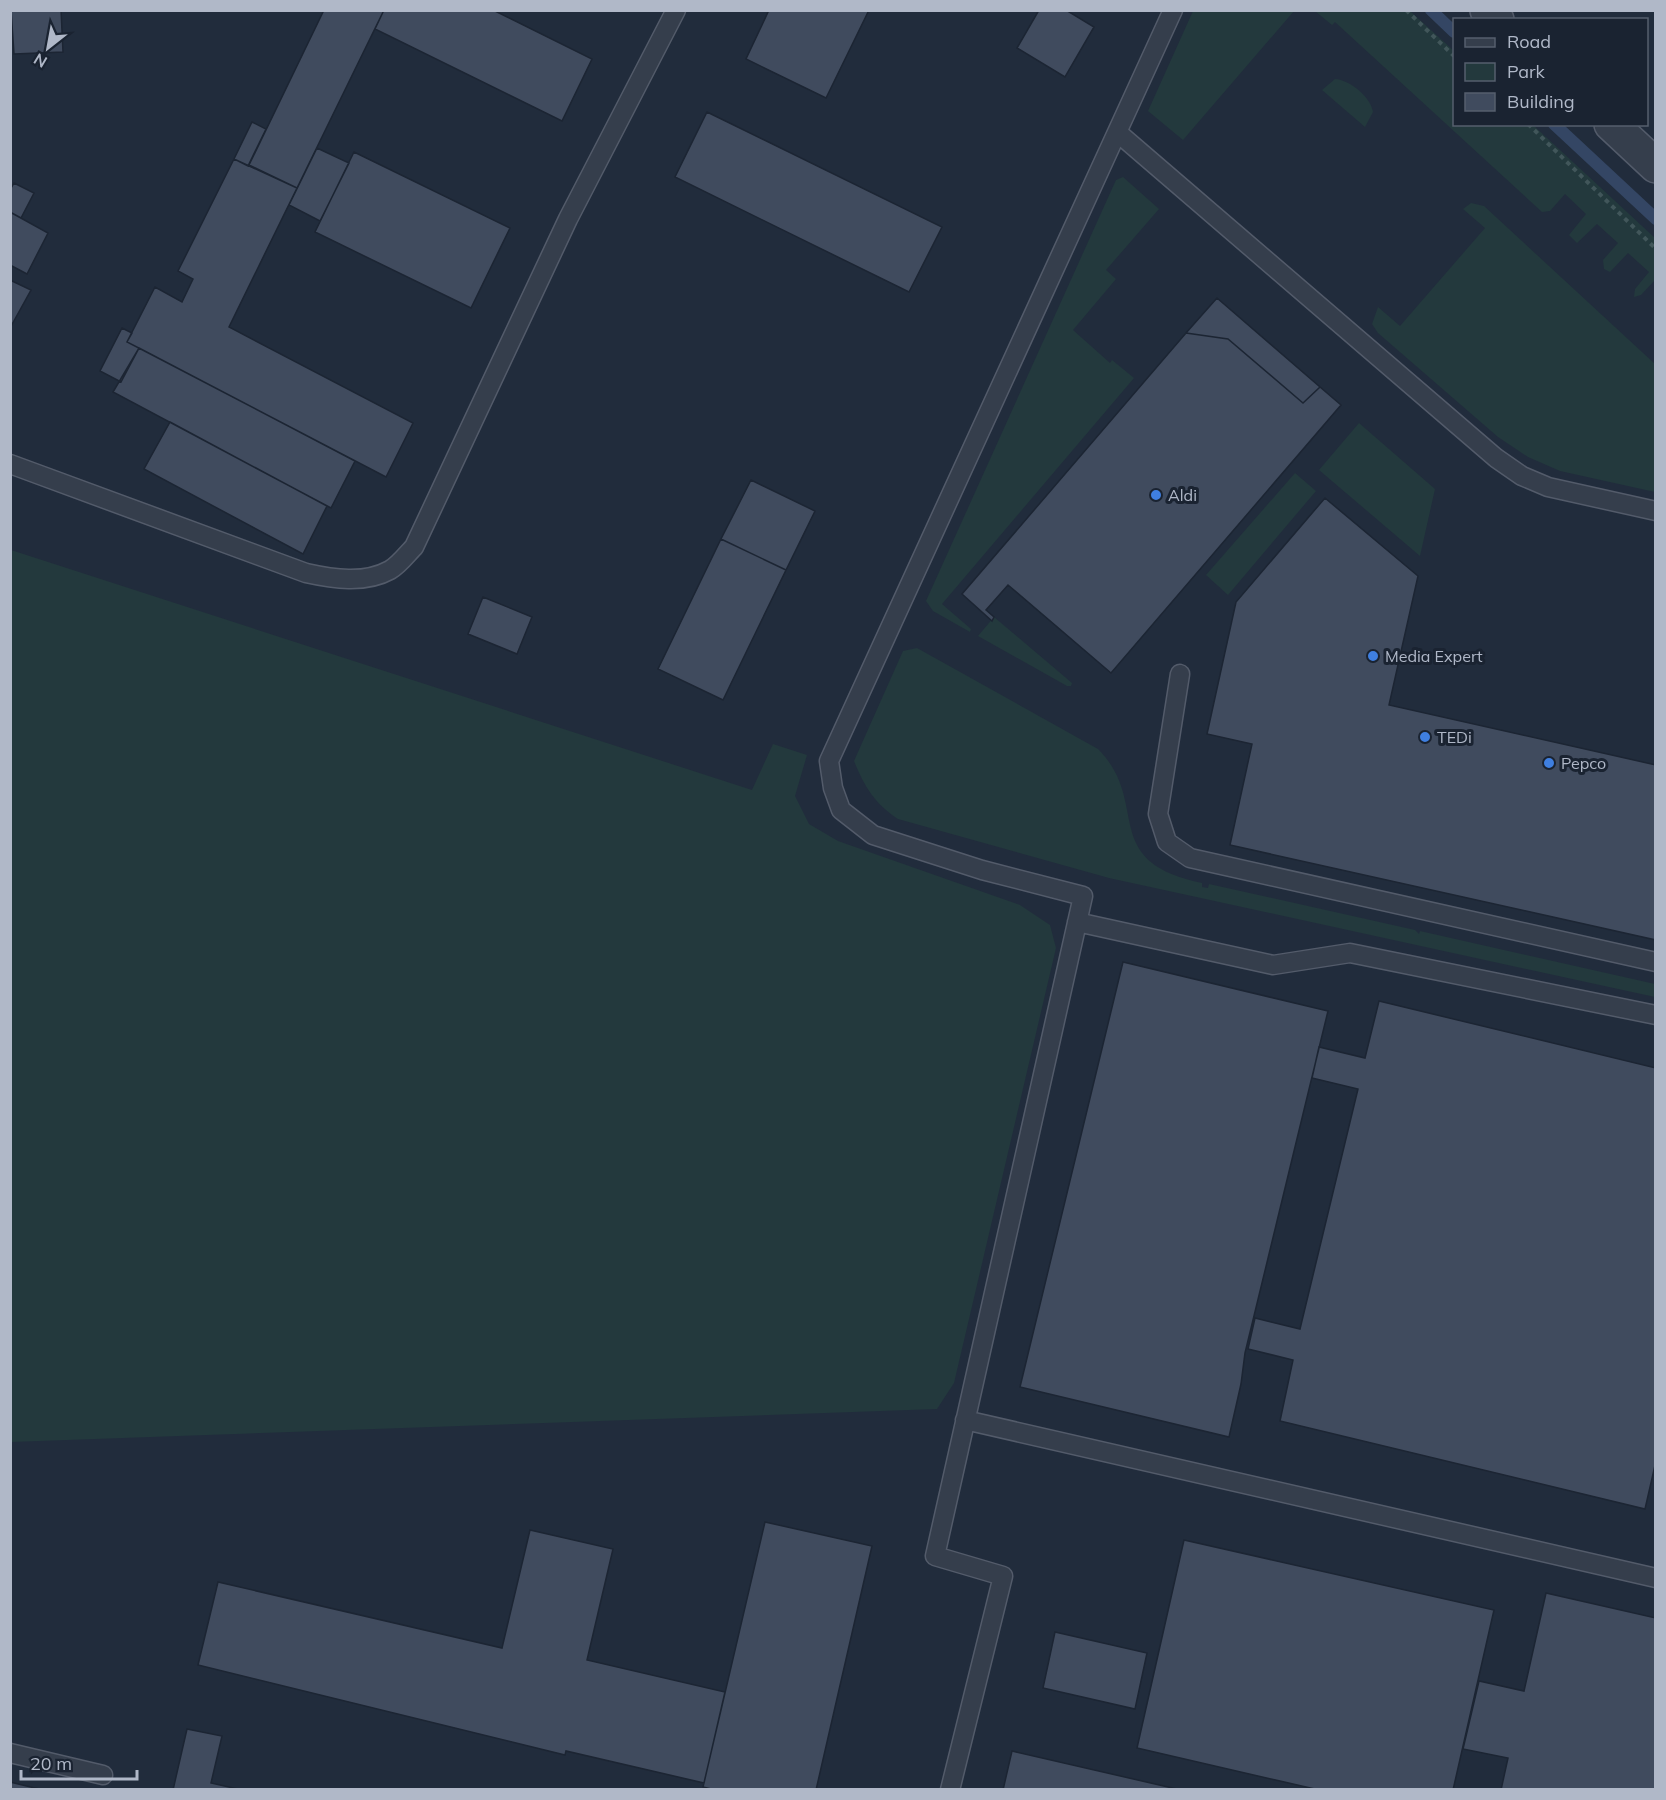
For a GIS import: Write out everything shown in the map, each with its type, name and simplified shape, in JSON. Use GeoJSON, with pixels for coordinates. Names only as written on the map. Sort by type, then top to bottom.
{"type":"FeatureCollection","features":[{"type":"Feature","properties":{"kind":"street"},"geometry":{"type":"LineString","coordinates":[[1613,126],[1656,166]]}},
{"type":"Feature","properties":{"kind":"lane"},"geometry":{"type":"LineString","coordinates":[[10,464],[306,573],[335,580],[366,578],[391,570],[414,547],[568,219],[676,10]]}},
{"type":"Feature","properties":{"kind":"lane"},"geometry":{"type":"LineString","coordinates":[[950,1790],[1003,1576],[935,1556],[1083,896],[982,870],[873,835],[841,810],[833,788],[829,761],[1173,10]]}},
{"type":"Feature","properties":{"kind":"lane"},"geometry":{"type":"LineString","coordinates":[[1117,132],[1487,450],[1522,476],[1548,487],[1656,511]]}},
{"type":"Feature","properties":{"kind":"lane"},"geometry":{"type":"LineString","coordinates":[[1180,674],[1158,814],[1167,842],[1190,858],[1656,962]]}},
{"type":"Feature","properties":{"kind":"lane"},"geometry":{"type":"LineString","coordinates":[[1077,922],[1273,964],[1350,953],[1656,1015]]}},
{"type":"Feature","properties":{"kind":"lane"},"geometry":{"type":"LineString","coordinates":[[965,1420],[1656,1578]]}},
{"type":"Feature","properties":{"kind":"lane"},"geometry":{"type":"LineString","coordinates":[[10,1753],[103,1775]]}},
{"type":"Feature","properties":{"kind":"path"},"geometry":{"type":"LineString","coordinates":[[1406,10],[1453,54]]}},
{"type":"Feature","properties":{"kind":"path"},"geometry":{"type":"LineString","coordinates":[[1530,126],[1656,249]]}},
{"type":"Feature","properties":{"kind":"green space"},"geometry":{"type":"Polygon","coordinates":[[[1193,11],[1294,11],[1183,140],[1148,111],[1193,11]]]}},
{"type":"Feature","properties":{"kind":"green space"},"geometry":{"type":"Polygon","coordinates":[[[1315,11],[1410,11],[1453,50],[1453,126],[1534,126],[1655,238],[1655,280],[1641,295],[1634,297],[1635,289],[1649,272],[1628,253],[1610,272],[1604,269],[1603,260],[1618,243],[1597,224],[1577,243],[1569,235],[1586,214],[1565,194],[1550,211],[1542,212],[1335,22],[1332,25],[1315,11]]]}},
{"type":"Feature","properties":{"kind":"green space"},"geometry":{"type":"Polygon","coordinates":[[[1335,79],[1353,86],[1368,101],[1373,112],[1365,127],[1322,90],[1335,79]]]}},
{"type":"Feature","properties":{"kind":"green space"},"geometry":{"type":"Polygon","coordinates":[[[1123,177],[1159,209],[1106,270],[1116,279],[1073,330],[1110,363],[1112,360],[1134,378],[942,604],[971,629],[970,632],[933,611],[926,601],[1116,180],[1123,177]]]}},
{"type":"Feature","properties":{"kind":"green space"},"geometry":{"type":"Polygon","coordinates":[[[1471,203],[1484,206],[1655,364],[1655,492],[1560,471],[1528,457],[1498,437],[1378,333],[1372,324],[1378,307],[1400,326],[1485,228],[1463,209],[1471,203]]]}},
{"type":"Feature","properties":{"kind":"green space"},"geometry":{"type":"Polygon","coordinates":[[[1359,423],[1435,489],[1420,556],[1319,470],[1359,423]]]}},
{"type":"Feature","properties":{"kind":"green space"},"geometry":{"type":"Polygon","coordinates":[[[1295,473],[1316,491],[1228,595],[1206,575],[1295,473]]]}},
{"type":"Feature","properties":{"kind":"green space"},"geometry":{"type":"Polygon","coordinates":[[[11,550],[752,790],[773,744],[807,755],[795,796],[809,824],[838,841],[1020,905],[1050,925],[1056,948],[954,1383],[937,1409],[11,1442],[11,550]]]}},
{"type":"Feature","properties":{"kind":"green space"},"geometry":{"type":"Polygon","coordinates":[[[994,617],[1072,683],[1071,686],[1067,686],[978,636],[994,617]]]}},
{"type":"Feature","properties":{"kind":"green space"},"geometry":{"type":"Polygon","coordinates":[[[917,648],[1098,749],[1114,769],[1137,845],[1149,860],[1170,873],[1202,883],[1202,887],[1208,888],[1209,884],[1415,930],[1419,934],[1420,931],[1655,984],[1655,997],[1109,878],[898,819],[871,794],[854,761],[903,651],[917,648]]]}},
{"type":"Feature","properties":{"kind":"building"},"geometry":{"type":"Polygon","coordinates":[[[11,10],[61,10],[63,52],[14,54],[11,10]]]}},
{"type":"Feature","properties":{"kind":"building"},"geometry":{"type":"Polygon","coordinates":[[[324,10],[384,10],[297,188],[249,165],[324,10]]]}},
{"type":"Feature","properties":{"kind":"building"},"geometry":{"type":"Polygon","coordinates":[[[384,10],[493,10],[592,59],[562,121],[375,29],[384,10]]]}},
{"type":"Feature","properties":{"kind":"building"},"geometry":{"type":"Polygon","coordinates":[[[769,10],[869,10],[826,98],[746,59],[769,10]]]}},
{"type":"Feature","properties":{"kind":"building"},"geometry":{"type":"Polygon","coordinates":[[[1039,10],[1066,10],[1094,27],[1065,77],[1017,48],[1039,10]]]}},
{"type":"Feature","properties":{"kind":"building"},"geometry":{"type":"Polygon","coordinates":[[[707,112],[942,227],[909,292],[675,177],[707,112]]]}},
{"type":"Feature","properties":{"kind":"building"},"geometry":{"type":"Polygon","coordinates":[[[252,122],[266,129],[248,166],[234,159],[252,122]]]}},
{"type":"Feature","properties":{"kind":"building"},"geometry":{"type":"Polygon","coordinates":[[[317,148],[349,163],[320,221],[289,205],[317,148]]]}},
{"type":"Feature","properties":{"kind":"building"},"geometry":{"type":"Polygon","coordinates":[[[354,152],[510,228],[471,308],[315,232],[354,152]]]}},
{"type":"Feature","properties":{"kind":"building"},"geometry":{"type":"Polygon","coordinates":[[[234,159],[297,188],[229,327],[413,423],[386,477],[127,342],[155,287],[182,302],[193,279],[178,271],[234,159]]]}},
{"type":"Feature","properties":{"kind":"building"},"geometry":{"type":"Polygon","coordinates":[[[14,183],[34,193],[21,218],[10,212],[10,190],[14,183]]]}},
{"type":"Feature","properties":{"kind":"building"},"geometry":{"type":"Polygon","coordinates":[[[10,212],[48,233],[27,274],[10,265],[10,212]]]}},
{"type":"Feature","properties":{"kind":"building"},"geometry":{"type":"Polygon","coordinates":[[[10,280],[31,290],[10,328],[10,280]]]}},
{"type":"Feature","properties":{"kind":"building"},"geometry":{"type":"Polygon","coordinates":[[[1217,298],[1320,387],[1303,403],[1228,339],[1186,333],[1217,298]]]}},
{"type":"Feature","properties":{"kind":"building"},"geometry":{"type":"Polygon","coordinates":[[[122,328],[132,333],[127,342],[139,348],[121,382],[100,371],[122,328]]]}},
{"type":"Feature","properties":{"kind":"building","name":"Aldi"},"geometry":{"type":"Polygon","coordinates":[[[1186,333],[1228,339],[1303,403],[1320,387],[1341,405],[1111,673],[1008,585],[986,610],[994,617],[992,621],[962,594],[1186,333]]]}},
{"type":"Feature","properties":{"kind":"building"},"geometry":{"type":"Polygon","coordinates":[[[139,348],[355,461],[331,508],[113,392],[139,348]]]}},
{"type":"Feature","properties":{"kind":"building"},"geometry":{"type":"Polygon","coordinates":[[[170,422],[327,506],[303,554],[144,469],[170,422]]]}},
{"type":"Feature","properties":{"kind":"building"},"geometry":{"type":"Polygon","coordinates":[[[751,480],[815,511],[786,570],[721,539],[751,480]]]}},
{"type":"Feature","properties":{"kind":"building"},"geometry":{"type":"Polygon","coordinates":[[[1325,498],[1418,576],[1389,705],[1656,765],[1656,940],[1230,845],[1252,744],[1207,734],[1236,602],[1325,498]]]}},
{"type":"Feature","properties":{"kind":"building"},"geometry":{"type":"Polygon","coordinates":[[[721,539],[786,570],[723,700],[658,669],[721,539]]]}},
{"type":"Feature","properties":{"kind":"building"},"geometry":{"type":"Polygon","coordinates":[[[483,597],[532,617],[517,654],[468,634],[483,597]]]}},
{"type":"Feature","properties":{"kind":"building"},"geometry":{"type":"Polygon","coordinates":[[[1123,962],[1328,1011],[1245,1353],[1241,1384],[1229,1437],[1020,1387],[1123,962]]]}},
{"type":"Feature","properties":{"kind":"building"},"geometry":{"type":"Polygon","coordinates":[[[1379,1001],[1656,1068],[1656,1461],[1645,1509],[1280,1421],[1293,1360],[1248,1349],[1255,1318],[1300,1329],[1358,1089],[1312,1078],[1319,1047],[1365,1058],[1379,1001]]]}},
{"type":"Feature","properties":{"kind":"building"},"geometry":{"type":"Polygon","coordinates":[[[765,1522],[872,1546],[816,1790],[715,1790],[703,1787],[765,1522]]]}},
{"type":"Feature","properties":{"kind":"building"},"geometry":{"type":"Polygon","coordinates":[[[530,1530],[613,1549],[587,1660],[725,1692],[704,1783],[566,1751],[565,1755],[198,1665],[218,1582],[502,1648],[530,1530]]]}},
{"type":"Feature","properties":{"kind":"building"},"geometry":{"type":"Polygon","coordinates":[[[1184,1540],[1494,1610],[1453,1790],[1319,1790],[1137,1748],[1184,1540]]]}},
{"type":"Feature","properties":{"kind":"building"},"geometry":{"type":"Polygon","coordinates":[[[1546,1593],[1656,1618],[1656,1790],[1501,1790],[1508,1758],[1463,1749],[1479,1681],[1524,1691],[1546,1593]]]}},
{"type":"Feature","properties":{"kind":"building"},"geometry":{"type":"Polygon","coordinates":[[[1055,1632],[1147,1653],[1135,1709],[1043,1688],[1055,1632]]]}},
{"type":"Feature","properties":{"kind":"building"},"geometry":{"type":"Polygon","coordinates":[[[187,1729],[222,1736],[211,1783],[242,1790],[173,1790],[187,1729]]]}},
{"type":"Feature","properties":{"kind":"building"},"geometry":{"type":"Polygon","coordinates":[[[1012,1751],[1181,1790],[1003,1790],[1012,1751]]]}},
{"type":"Feature","properties":{"kind":"building"},"geometry":{"type":"Polygon","coordinates":[[[10,1782],[43,1790],[10,1790],[10,1782]]]}},
{"type":"Feature","properties":{"kind":"waterway"},"geometry":{"type":"LineString","coordinates":[[1431,10],[1453,31]]}},
{"type":"Feature","properties":{"kind":"waterway"},"geometry":{"type":"LineString","coordinates":[[1556,126],[1656,219]]}},
{"type":"Feature","properties":{"kind":"place","name":"Aldi"},"geometry":{"type":"Point","coordinates":[1156,495]}},
{"type":"Feature","properties":{"kind":"place","name":"Media Expert"},"geometry":{"type":"Point","coordinates":[1373,656]}},
{"type":"Feature","properties":{"kind":"place","name":"TEDi"},"geometry":{"type":"Point","coordinates":[1425,737]}},
{"type":"Feature","properties":{"kind":"place","name":"Pepco"},"geometry":{"type":"Point","coordinates":[1549,763]}}]}
